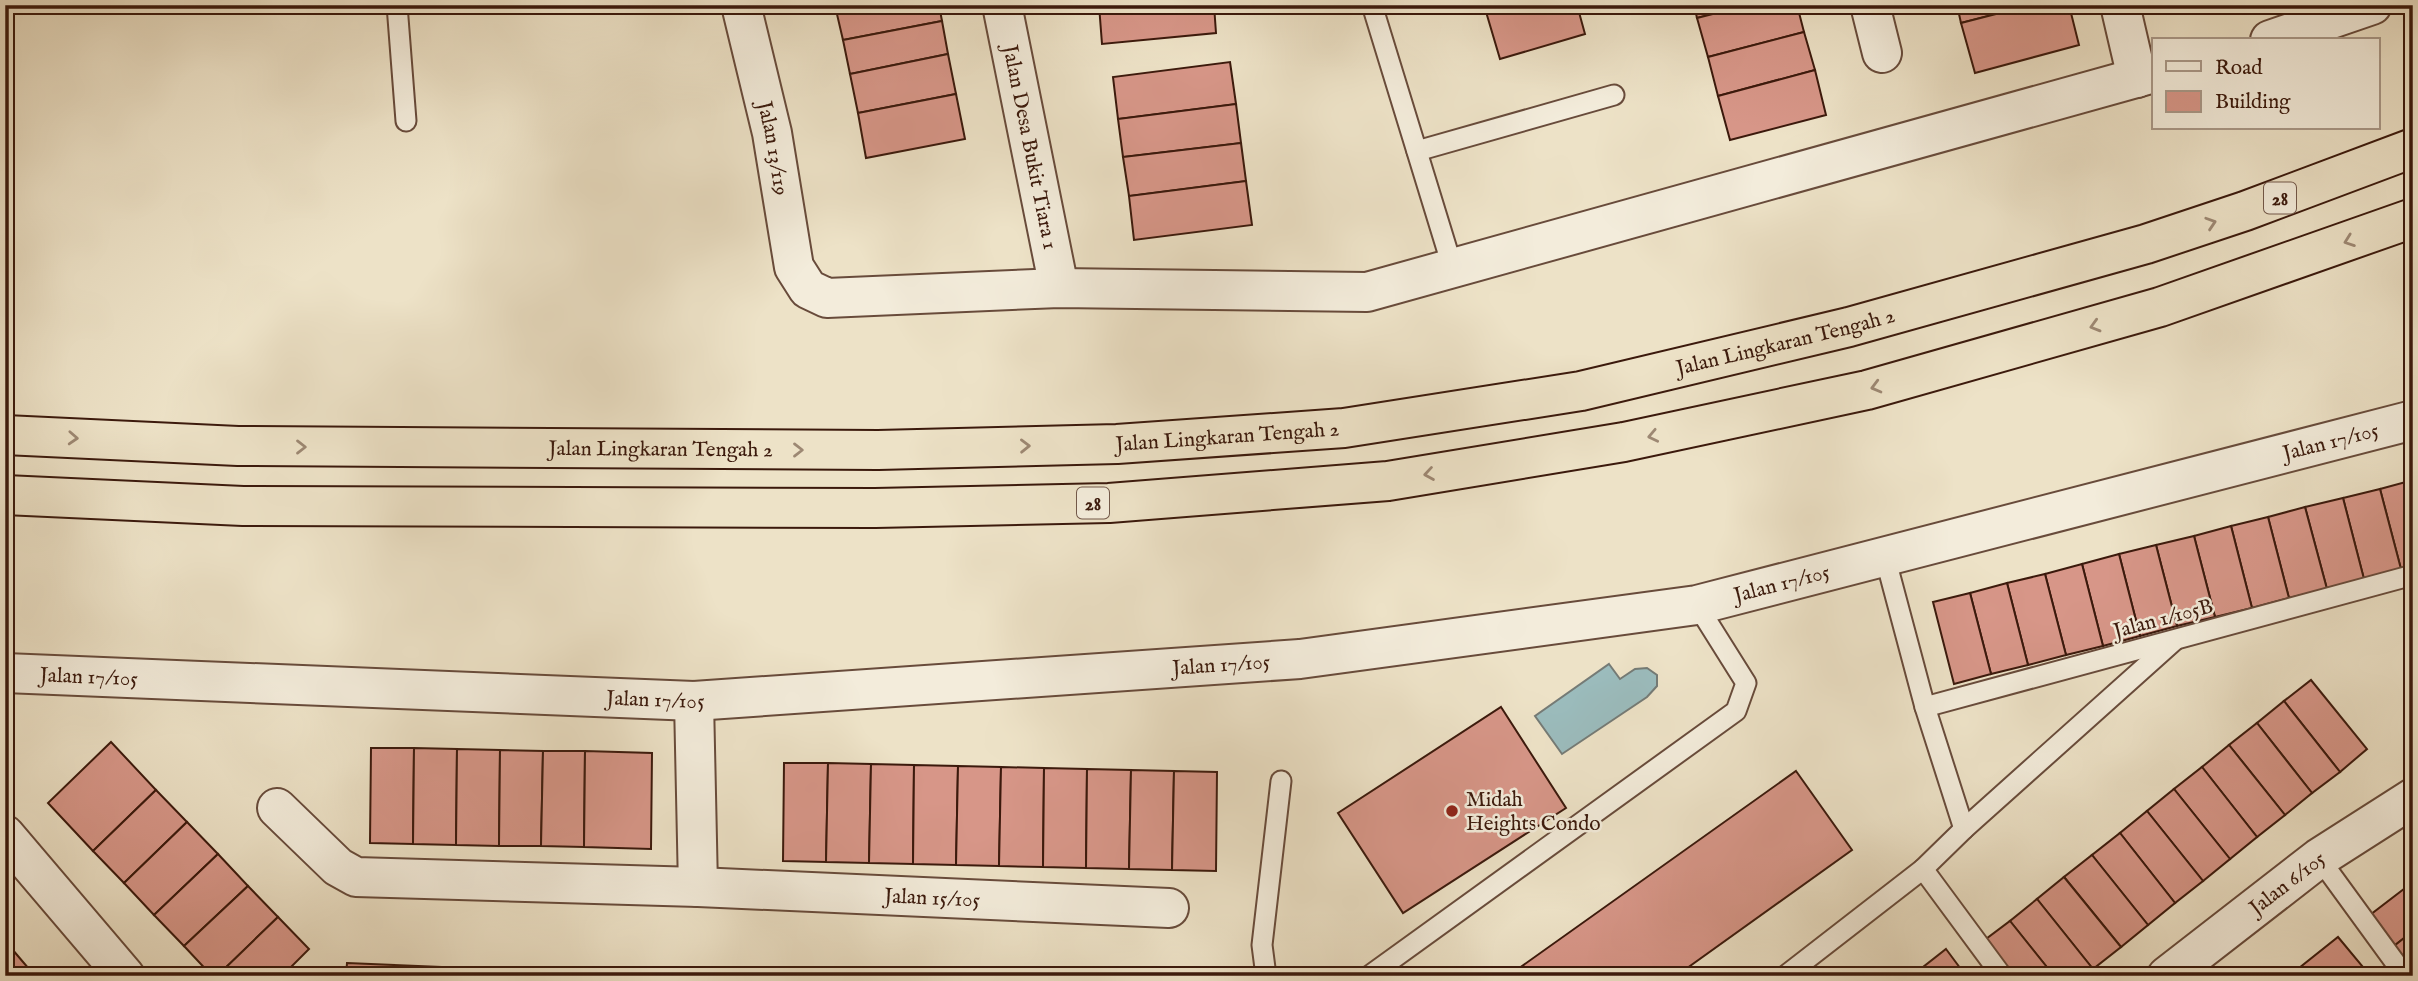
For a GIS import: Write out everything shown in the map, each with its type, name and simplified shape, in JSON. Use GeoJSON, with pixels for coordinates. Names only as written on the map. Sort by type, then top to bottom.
{"type":"FeatureCollection","features":[{"type":"Feature","properties":{"kind":"highway","name":"Jalan Lingkaran Tengah 2"},"geometry":{"type":"LineString","coordinates":[[5,435],[238,446],[878,450],[1118,444],[1344,428],[1581,391],[1849,327],[2146,244],[2245,211],[2413,148]]}},
{"type":"Feature","properties":{"kind":"highway","name":"28"},"geometry":{"type":"LineString","coordinates":[[5,495],[243,506],[875,508],[1109,503],[1388,481],[1624,442],[1867,390],[2160,307],[2413,218]]}},
{"type":"Feature","properties":{"kind":"street","name":"Jalan 13/119"},"geometry":{"type":"LineString","coordinates":[[741,5],[772,133],[794,267],[808,289],[827,298],[1059,288]]}},
{"type":"Feature","properties":{"kind":"street","name":"Jalan Desa Bukit Tiara 1"},"geometry":{"type":"LineString","coordinates":[[1002,5],[1059,288]]}},
{"type":"Feature","properties":{"kind":"street"},"geometry":{"type":"LineString","coordinates":[[1870,5],[1882,53]]}},
{"type":"Feature","properties":{"kind":"street"},"geometry":{"type":"LineString","coordinates":[[1059,288],[1367,292],[1453,270],[2145,75],[2120,5]]}},
{"type":"Feature","properties":{"kind":"street"},"geometry":{"type":"LineString","coordinates":[[2276,38],[2372,5]]}},
{"type":"Feature","properties":{"kind":"street","name":"Jalan 17/105"},"geometry":{"type":"LineString","coordinates":[[5,673],[694,701],[1300,659],[1697,605],[2413,420]]}},
{"type":"Feature","properties":{"kind":"street"},"geometry":{"type":"LineString","coordinates":[[694,701],[698,887]]}},
{"type":"Feature","properties":{"kind":"street","name":"Jalan 6/105"},"geometry":{"type":"LineString","coordinates":[[2177,973],[2319,858],[2413,798]]}},
{"type":"Feature","properties":{"kind":"street","name":"Jalan 15/105"},"geometry":{"type":"LineString","coordinates":[[277,808],[338,867],[356,877],[698,887],[1169,908]]}},
{"type":"Feature","properties":{"kind":"street"},"geometry":{"type":"LineString","coordinates":[[5,835],[125,976]]}},
{"type":"Feature","properties":{"kind":"lane"},"geometry":{"type":"LineString","coordinates":[[397,5],[406,121]]}},
{"type":"Feature","properties":{"kind":"lane"},"geometry":{"type":"LineString","coordinates":[[1373,5],[1453,270]]}},
{"type":"Feature","properties":{"kind":"lane"},"geometry":{"type":"LineString","coordinates":[[1417,151],[1614,95]]}},
{"type":"Feature","properties":{"kind":"lane"},"geometry":{"type":"LineString","coordinates":[[1885,557],[1925,707],[1964,829]]}},
{"type":"Feature","properties":{"kind":"lane","name":"Jalan 1/105B"},"geometry":{"type":"LineString","coordinates":[[1925,707],[2413,575]]}},
{"type":"Feature","properties":{"kind":"lane"},"geometry":{"type":"LineString","coordinates":[[1369,976],[1736,711],[1746,683],[1697,605]]}},
{"type":"Feature","properties":{"kind":"lane"},"geometry":{"type":"LineString","coordinates":[[1785,976],[1923,869],[1964,829],[2178,638]]}},
{"type":"Feature","properties":{"kind":"lane"},"geometry":{"type":"LineString","coordinates":[[1266,976],[1262,945],[1281,781]]}},
{"type":"Feature","properties":{"kind":"lane"},"geometry":{"type":"LineString","coordinates":[[2319,858],[2405,976]]}},
{"type":"Feature","properties":{"kind":"lane"},"geometry":{"type":"LineString","coordinates":[[1923,869],[2002,976]]}},
{"type":"Feature","properties":{"kind":"water"},"geometry":{"type":"Polygon","coordinates":[[[1609,664],[1620,679],[1635,669],[1647,668],[1657,675],[1657,686],[1647,697],[1562,754],[1535,716],[1609,664]]]}},
{"type":"Feature","properties":{"kind":"building"},"geometry":{"type":"Polygon","coordinates":[[[850,5],[939,5],[942,21],[843,40],[836,10],[850,5]]]}},
{"type":"Feature","properties":{"kind":"building"},"geometry":{"type":"Polygon","coordinates":[[[1099,5],[1214,5],[1216,33],[1102,44],[1099,5]]]}},
{"type":"Feature","properties":{"kind":"building"},"geometry":{"type":"Polygon","coordinates":[[[1484,5],[1577,5],[1585,34],[1500,59],[1484,5]]]}},
{"type":"Feature","properties":{"kind":"building"},"geometry":{"type":"Polygon","coordinates":[[[1694,5],[1748,5],[1697,18],[1694,5]]]}},
{"type":"Feature","properties":{"kind":"building"},"geometry":{"type":"Polygon","coordinates":[[[1748,5],[1797,5],[1804,32],[1708,57],[1697,18],[1748,5]]]}},
{"type":"Feature","properties":{"kind":"building"},"geometry":{"type":"Polygon","coordinates":[[[1957,5],[2031,5],[1961,23],[1957,5]]]}},
{"type":"Feature","properties":{"kind":"building"},"geometry":{"type":"Polygon","coordinates":[[[2031,5],[2069,5],[2079,45],[1975,73],[1961,23],[2031,5]]]}},
{"type":"Feature","properties":{"kind":"building"},"geometry":{"type":"Polygon","coordinates":[[[942,21],[948,54],[850,74],[843,40],[942,21]]]}},
{"type":"Feature","properties":{"kind":"building"},"geometry":{"type":"Polygon","coordinates":[[[1804,32],[1815,70],[1718,96],[1708,57],[1804,32]]]}},
{"type":"Feature","properties":{"kind":"building"},"geometry":{"type":"Polygon","coordinates":[[[948,54],[956,94],[858,113],[850,74],[948,54]]]}},
{"type":"Feature","properties":{"kind":"building"},"geometry":{"type":"Polygon","coordinates":[[[1230,62],[1236,104],[1118,119],[1113,77],[1230,62]]]}},
{"type":"Feature","properties":{"kind":"building"},"geometry":{"type":"Polygon","coordinates":[[[1815,70],[1826,115],[1730,140],[1718,96],[1815,70]]]}},
{"type":"Feature","properties":{"kind":"building"},"geometry":{"type":"Polygon","coordinates":[[[956,94],[965,139],[866,158],[858,113],[956,94]]]}},
{"type":"Feature","properties":{"kind":"building"},"geometry":{"type":"Polygon","coordinates":[[[1236,104],[1241,143],[1123,157],[1118,119],[1236,104]]]}},
{"type":"Feature","properties":{"kind":"building"},"geometry":{"type":"Polygon","coordinates":[[[1241,143],[1246,181],[1129,196],[1123,157],[1241,143]]]}},
{"type":"Feature","properties":{"kind":"building"},"geometry":{"type":"Polygon","coordinates":[[[1246,181],[1252,225],[1134,240],[1129,196],[1246,181]]]}},
{"type":"Feature","properties":{"kind":"building"},"geometry":{"type":"Polygon","coordinates":[[[2413,480],[2413,567],[2401,569],[2380,489],[2413,480]]]}},
{"type":"Feature","properties":{"kind":"building"},"geometry":{"type":"Polygon","coordinates":[[[2380,489],[2401,569],[2364,579],[2343,498],[2380,489]]]}},
{"type":"Feature","properties":{"kind":"building"},"geometry":{"type":"Polygon","coordinates":[[[2343,498],[2364,579],[2327,589],[2305,507],[2343,498]]]}},
{"type":"Feature","properties":{"kind":"building"},"geometry":{"type":"Polygon","coordinates":[[[2305,507],[2327,589],[2289,598],[2268,517],[2305,507]]]}},
{"type":"Feature","properties":{"kind":"building"},"geometry":{"type":"Polygon","coordinates":[[[2268,517],[2289,598],[2252,608],[2231,526],[2268,517]]]}},
{"type":"Feature","properties":{"kind":"building"},"geometry":{"type":"Polygon","coordinates":[[[2231,526],[2252,608],[2215,617],[2194,536],[2231,526]]]}},
{"type":"Feature","properties":{"kind":"building"},"geometry":{"type":"Polygon","coordinates":[[[2194,536],[2215,617],[2177,626],[2156,545],[2194,536]]]}},
{"type":"Feature","properties":{"kind":"building"},"geometry":{"type":"Polygon","coordinates":[[[2156,545],[2177,626],[2140,636],[2119,554],[2156,545]]]}},
{"type":"Feature","properties":{"kind":"building"},"geometry":{"type":"Polygon","coordinates":[[[2119,554],[2140,636],[2103,646],[2082,564],[2119,554]]]}},
{"type":"Feature","properties":{"kind":"building"},"geometry":{"type":"Polygon","coordinates":[[[2082,564],[2103,646],[2066,655],[2045,574],[2082,564]]]}},
{"type":"Feature","properties":{"kind":"building"},"geometry":{"type":"Polygon","coordinates":[[[2045,574],[2066,655],[2028,665],[2007,583],[2045,574]]]}},
{"type":"Feature","properties":{"kind":"building"},"geometry":{"type":"Polygon","coordinates":[[[2007,583],[2028,665],[1991,674],[1970,593],[2007,583]]]}},
{"type":"Feature","properties":{"kind":"building"},"geometry":{"type":"Polygon","coordinates":[[[1970,593],[1991,674],[1954,684],[1933,602],[1970,593]]]}},
{"type":"Feature","properties":{"kind":"building"},"geometry":{"type":"Polygon","coordinates":[[[2311,680],[2367,749],[2340,772],[2284,701],[2311,680]]]}},
{"type":"Feature","properties":{"kind":"building"},"geometry":{"type":"Polygon","coordinates":[[[2284,701],[2340,772],[2312,793],[2257,723],[2284,701]]]}},
{"type":"Feature","properties":{"kind":"building","name":"Midah Heights Condo"},"geometry":{"type":"Polygon","coordinates":[[[1501,707],[1566,808],[1403,913],[1338,813],[1501,707]]]}},
{"type":"Feature","properties":{"kind":"building"},"geometry":{"type":"Polygon","coordinates":[[[2257,723],[2312,793],[2285,815],[2229,745],[2257,723]]]}},
{"type":"Feature","properties":{"kind":"building"},"geometry":{"type":"Polygon","coordinates":[[[111,742],[156,790],[93,851],[48,803],[111,742]]]}},
{"type":"Feature","properties":{"kind":"building"},"geometry":{"type":"Polygon","coordinates":[[[2229,745],[2285,815],[2257,837],[2202,767],[2229,745]]]}},
{"type":"Feature","properties":{"kind":"building"},"geometry":{"type":"Polygon","coordinates":[[[371,748],[414,748],[413,844],[370,843],[371,748]]]}},
{"type":"Feature","properties":{"kind":"building"},"geometry":{"type":"Polygon","coordinates":[[[414,748],[457,749],[456,845],[413,844],[414,748]]]}},
{"type":"Feature","properties":{"kind":"building"},"geometry":{"type":"Polygon","coordinates":[[[457,749],[500,750],[499,846],[456,845],[457,749]]]}},
{"type":"Feature","properties":{"kind":"building"},"geometry":{"type":"Polygon","coordinates":[[[500,750],[543,751],[541,846],[499,846],[500,750]]]}},
{"type":"Feature","properties":{"kind":"building"},"geometry":{"type":"Polygon","coordinates":[[[543,751],[585,751],[584,847],[541,846],[543,751]]]}},
{"type":"Feature","properties":{"kind":"building"},"geometry":{"type":"Polygon","coordinates":[[[585,751],[652,753],[651,849],[584,847],[585,751]]]}},
{"type":"Feature","properties":{"kind":"building"},"geometry":{"type":"Polygon","coordinates":[[[784,763],[828,763],[826,862],[783,861],[784,763]]]}},
{"type":"Feature","properties":{"kind":"building"},"geometry":{"type":"Polygon","coordinates":[[[828,763],[871,764],[869,863],[826,862],[828,763]]]}},
{"type":"Feature","properties":{"kind":"building"},"geometry":{"type":"Polygon","coordinates":[[[871,764],[914,765],[913,864],[869,863],[871,764]]]}},
{"type":"Feature","properties":{"kind":"building"},"geometry":{"type":"Polygon","coordinates":[[[914,765],[958,766],[956,865],[913,864],[914,765]]]}},
{"type":"Feature","properties":{"kind":"building"},"geometry":{"type":"Polygon","coordinates":[[[958,766],[1001,767],[999,866],[956,865],[958,766]]]}},
{"type":"Feature","properties":{"kind":"building"},"geometry":{"type":"Polygon","coordinates":[[[1001,767],[1044,768],[1043,867],[999,866],[1001,767]]]}},
{"type":"Feature","properties":{"kind":"building"},"geometry":{"type":"Polygon","coordinates":[[[2202,767],[2257,837],[2230,859],[2174,789],[2202,767]]]}},
{"type":"Feature","properties":{"kind":"building"},"geometry":{"type":"Polygon","coordinates":[[[1044,768],[1087,769],[1086,868],[1043,867],[1044,768]]]}},
{"type":"Feature","properties":{"kind":"building"},"geometry":{"type":"Polygon","coordinates":[[[1087,769],[1131,770],[1129,869],[1086,868],[1087,769]]]}},
{"type":"Feature","properties":{"kind":"building"},"geometry":{"type":"Polygon","coordinates":[[[1131,770],[1174,771],[1172,870],[1129,869],[1131,770]]]}},
{"type":"Feature","properties":{"kind":"building"},"geometry":{"type":"Polygon","coordinates":[[[1174,771],[1217,772],[1216,871],[1172,870],[1174,771]]]}},
{"type":"Feature","properties":{"kind":"building"},"geometry":{"type":"Polygon","coordinates":[[[1796,771],[1852,850],[1676,976],[1508,976],[1796,771]]]}},
{"type":"Feature","properties":{"kind":"building"},"geometry":{"type":"Polygon","coordinates":[[[2174,789],[2230,859],[2203,881],[2147,811],[2174,789]]]}},
{"type":"Feature","properties":{"kind":"building"},"geometry":{"type":"Polygon","coordinates":[[[156,790],[187,822],[124,883],[93,851],[156,790]]]}},
{"type":"Feature","properties":{"kind":"building"},"geometry":{"type":"Polygon","coordinates":[[[2147,811],[2203,881],[2175,903],[2120,833],[2147,811]]]}},
{"type":"Feature","properties":{"kind":"building"},"geometry":{"type":"Polygon","coordinates":[[[187,822],[218,854],[154,915],[124,883],[187,822]]]}},
{"type":"Feature","properties":{"kind":"building"},"geometry":{"type":"Polygon","coordinates":[[[2120,833],[2175,903],[2148,925],[2092,855],[2120,833]]]}},
{"type":"Feature","properties":{"kind":"building"},"geometry":{"type":"Polygon","coordinates":[[[218,854],[248,886],[184,946],[154,915],[218,854]]]}},
{"type":"Feature","properties":{"kind":"building"},"geometry":{"type":"Polygon","coordinates":[[[2092,855],[2148,925],[2121,947],[2064,877],[2092,855]]]}},
{"type":"Feature","properties":{"kind":"building"},"geometry":{"type":"Polygon","coordinates":[[[2064,877],[2121,947],[2093,969],[2037,899],[2064,877]]]}},
{"type":"Feature","properties":{"kind":"building"},"geometry":{"type":"Polygon","coordinates":[[[2413,882],[2413,931],[2394,946],[2370,915],[2413,882]]]}},
{"type":"Feature","properties":{"kind":"building"},"geometry":{"type":"Polygon","coordinates":[[[248,886],[278,917],[217,976],[212,976],[184,946],[248,886]]]}},
{"type":"Feature","properties":{"kind":"building"},"geometry":{"type":"Polygon","coordinates":[[[2037,899],[2093,969],[2084,976],[2054,976],[2010,921],[2037,899]]]}},
{"type":"Feature","properties":{"kind":"building"},"geometry":{"type":"Polygon","coordinates":[[[278,917],[309,949],[282,976],[217,976],[278,917]]]}},
{"type":"Feature","properties":{"kind":"building"},"geometry":{"type":"Polygon","coordinates":[[[2010,921],[2054,976],[2009,976],[1982,942],[2010,921]]]}},
{"type":"Feature","properties":{"kind":"building"},"geometry":{"type":"Polygon","coordinates":[[[2413,931],[2413,970],[2394,946],[2413,931]]]}},
{"type":"Feature","properties":{"kind":"building"},"geometry":{"type":"Polygon","coordinates":[[[2338,937],[2363,967],[2351,976],[2289,976],[2338,937]]]}},
{"type":"Feature","properties":{"kind":"building"},"geometry":{"type":"Polygon","coordinates":[[[12,949],[35,976],[5,976],[5,955],[12,949]]]}},
{"type":"Feature","properties":{"kind":"building"},"geometry":{"type":"Polygon","coordinates":[[[1946,949],[1966,976],[1922,976],[1918,971],[1946,949]]]}},
{"type":"Feature","properties":{"kind":"building"},"geometry":{"type":"Polygon","coordinates":[[[347,963],[394,965],[393,976],[346,976],[347,963]]]}},
{"type":"Feature","properties":{"kind":"building"},"geometry":{"type":"Polygon","coordinates":[[[394,965],[441,967],[441,976],[393,976],[394,965]]]}},
{"type":"Feature","properties":{"kind":"building"},"geometry":{"type":"Polygon","coordinates":[[[441,967],[488,970],[487,976],[441,976],[441,967]]]}},
{"type":"Feature","properties":{"kind":"building"},"geometry":{"type":"Polygon","coordinates":[[[488,970],[535,973],[535,976],[487,976],[488,970]]]}},
{"type":"Feature","properties":{"kind":"place","name":"Midah Heights Condo"},"geometry":{"type":"Point","coordinates":[1452,811]}}]}
